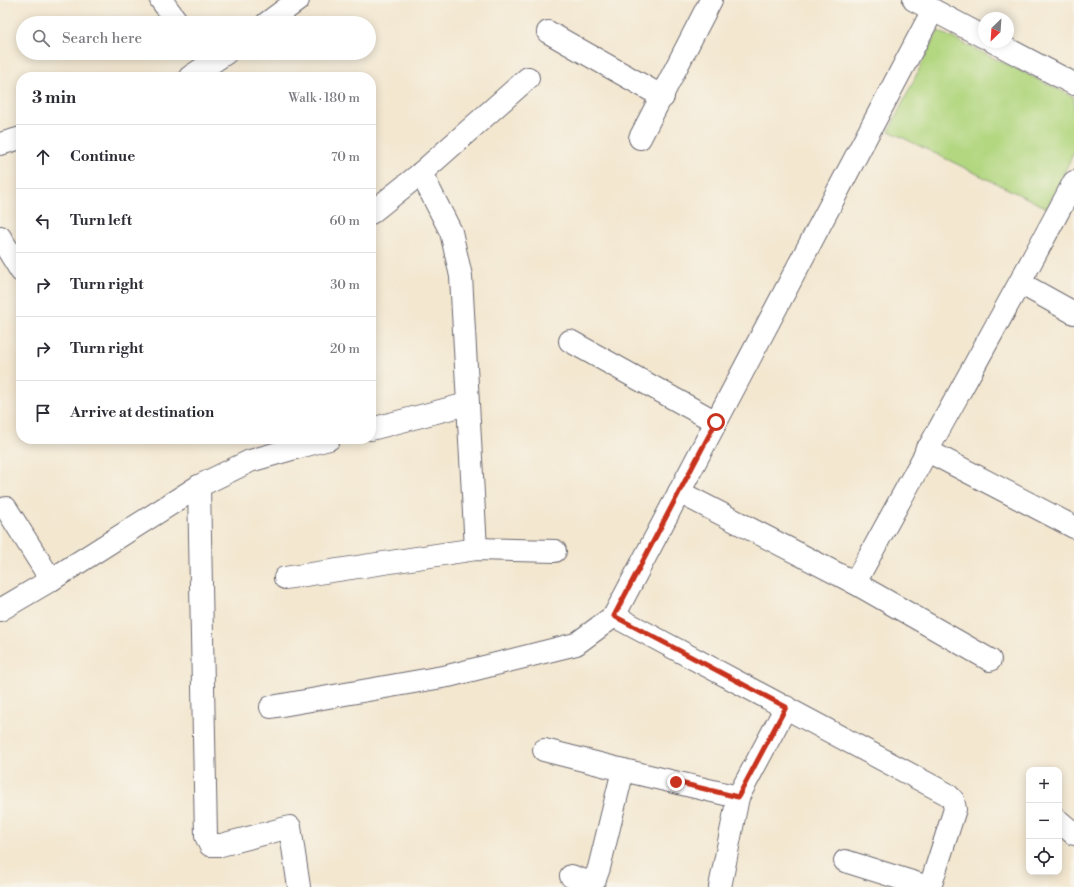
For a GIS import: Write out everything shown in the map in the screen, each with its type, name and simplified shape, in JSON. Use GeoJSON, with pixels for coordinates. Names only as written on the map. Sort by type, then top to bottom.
{"type":"FeatureCollection","features":[{"type":"Feature","properties":{"kind":"street"},"geometry":{"type":"LineString","coordinates":[[161,0],[173,16]]}},
{"type":"Feature","properties":{"kind":"street"},"geometry":{"type":"LineString","coordinates":[[276,16],[298,0]]}},
{"type":"Feature","properties":{"kind":"street"},"geometry":{"type":"LineString","coordinates":[[640,138],[663,96],[711,0]]}},
{"type":"Feature","properties":{"kind":"street"},"geometry":{"type":"LineString","coordinates":[[914,0],[978,34]]}},
{"type":"Feature","properties":{"kind":"street"},"geometry":{"type":"LineString","coordinates":[[271,707],[448,676],[576,644],[614,616],[933,10]]}},
{"type":"Feature","properties":{"kind":"street"},"geometry":{"type":"LineString","coordinates":[[548,32],[663,96]]}},
{"type":"Feature","properties":{"kind":"street"},"geometry":{"type":"LineString","coordinates":[[1005,48],[1074,84]]}},
{"type":"Feature","properties":{"kind":"street"},"geometry":{"type":"LineString","coordinates":[[198,72],[214,62]]}},
{"type":"Feature","properties":{"kind":"street"},"geometry":{"type":"LineString","coordinates":[[376,209],[421,173],[528,78]]}},
{"type":"Feature","properties":{"kind":"street"},"geometry":{"type":"LineString","coordinates":[[0,144],[16,139]]}},
{"type":"Feature","properties":{"kind":"street"},"geometry":{"type":"LineString","coordinates":[[421,173],[451,232],[461,276],[476,549]]}},
{"type":"Feature","properties":{"kind":"street"},"geometry":{"type":"LineString","coordinates":[[855,583],[926,450],[1020,283],[1074,182]]}},
{"type":"Feature","properties":{"kind":"street"},"geometry":{"type":"LineString","coordinates":[[0,237],[16,263]]}},
{"type":"Feature","properties":{"kind":"street"},"geometry":{"type":"LineString","coordinates":[[1020,283],[1074,313]]}},
{"type":"Feature","properties":{"kind":"street"},"geometry":{"type":"LineString","coordinates":[[570,341],[716,422]]}},
{"type":"Feature","properties":{"kind":"street"},"geometry":{"type":"LineString","coordinates":[[376,427],[467,404]]}},
{"type":"Feature","properties":{"kind":"street"},"geometry":{"type":"LineString","coordinates":[[0,610],[51,580],[199,486],[250,461],[296,444]]}},
{"type":"Feature","properties":{"kind":"street"},"geometry":{"type":"LineString","coordinates":[[926,450],[1074,527]]}},
{"type":"Feature","properties":{"kind":"street"},"geometry":{"type":"LineString","coordinates":[[199,486],[206,836],[210,845],[221,845],[290,827],[299,887]]}},
{"type":"Feature","properties":{"kind":"street"},"geometry":{"type":"LineString","coordinates":[[679,492],[855,583],[990,660]]}},
{"type":"Feature","properties":{"kind":"street"},"geometry":{"type":"LineString","coordinates":[[6,508],[51,580]]}},
{"type":"Feature","properties":{"kind":"street"},"geometry":{"type":"LineString","coordinates":[[285,578],[476,549],[556,551]]}},
{"type":"Feature","properties":{"kind":"street"},"geometry":{"type":"LineString","coordinates":[[614,616],[947,794],[953,800],[955,809],[929,887],[845,861]]}},
{"type":"Feature","properties":{"kind":"street"},"geometry":{"type":"LineString","coordinates":[[720,887],[738,797],[786,707]]}},
{"type":"Feature","properties":{"kind":"street"},"geometry":{"type":"LineString","coordinates":[[544,750],[738,797]]}},
{"type":"Feature","properties":{"kind":"street"},"geometry":{"type":"LineString","coordinates":[[571,876],[589,881],[595,879],[623,770]]}},
{"type":"Feature","properties":{"kind":"street"},"geometry":{"type":"LineString","coordinates":[[1062,824],[1074,834]]}},
{"type":"Feature","properties":{"kind":"green space"},"geometry":{"type":"Polygon","coordinates":[[[938,31],[1074,97],[1074,152],[1047,208],[889,131],[938,31]]]}},
{"type":"Feature","properties":{"kind":"route"},"geometry":{"type":"LineString","coordinates":[[676,782],[738,797],[786,707],[614,616],[716,422]]}}]}
